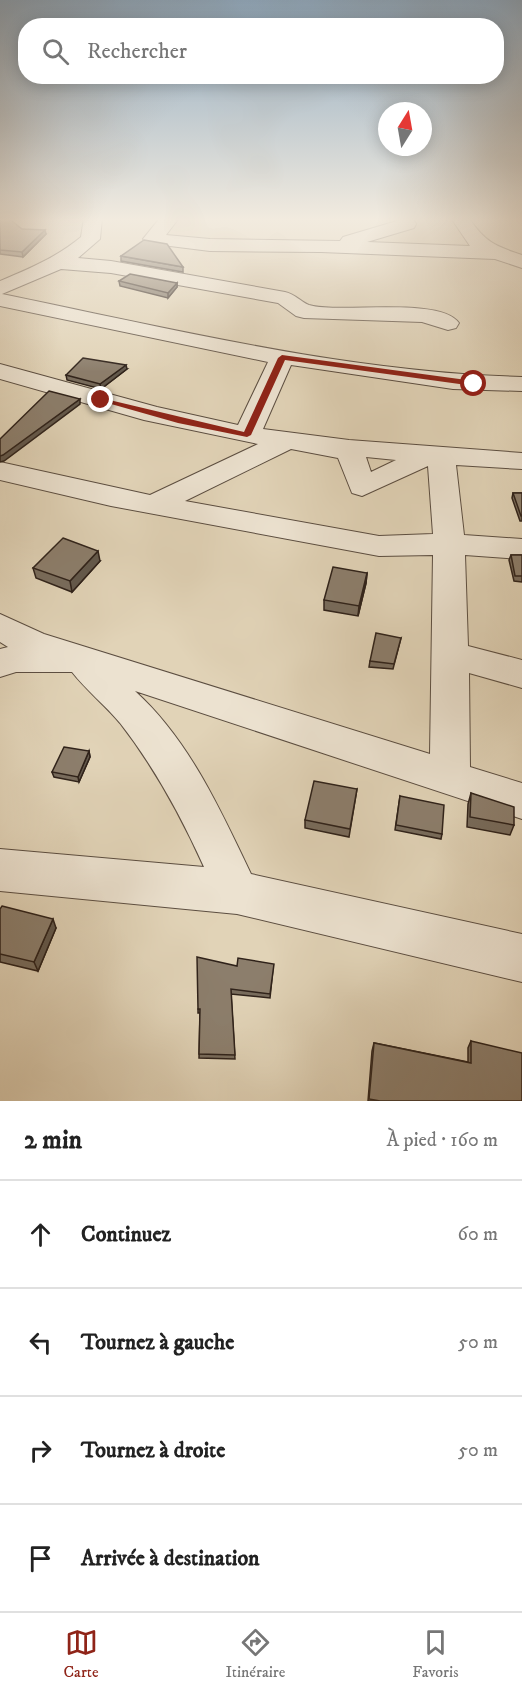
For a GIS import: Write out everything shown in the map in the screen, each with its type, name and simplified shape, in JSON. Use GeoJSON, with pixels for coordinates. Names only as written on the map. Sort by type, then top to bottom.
{"type":"FeatureCollection","features":[{"type":"Feature","properties":{"kind":"street"},"geometry":{"type":"LineString","coordinates":[[0,288],[45,269]]}},
{"type":"Feature","properties":{"kind":"street"},"geometry":{"type":"LineString","coordinates":[[124,269],[285,298],[304,311],[424,315],[448,323]]}},
{"type":"Feature","properties":{"kind":"street"},"geometry":{"type":"LineString","coordinates":[[0,300],[173,338],[282,358],[453,382],[522,384]]}},
{"type":"Feature","properties":{"kind":"street"},"geometry":{"type":"LineString","coordinates":[[250,446],[282,358]]}},
{"type":"Feature","properties":{"kind":"street"},"geometry":{"type":"LineString","coordinates":[[0,371],[178,421],[250,446],[349,449],[522,461]]}},
{"type":"Feature","properties":{"kind":"street"},"geometry":{"type":"LineString","coordinates":[[153,505],[250,446],[288,440],[349,449]]}},
{"type":"Feature","properties":{"kind":"street"},"geometry":{"type":"LineString","coordinates":[[349,449],[362,488],[436,455]]}},
{"type":"Feature","properties":{"kind":"street"},"geometry":{"type":"LineString","coordinates":[[436,455],[449,544],[450,779]]}},
{"type":"Feature","properties":{"kind":"street"},"geometry":{"type":"LineString","coordinates":[[0,471],[153,505],[379,546],[449,544],[522,549]]}},
{"type":"Feature","properties":{"kind":"street"},"geometry":{"type":"LineString","coordinates":[[0,627],[32,643],[522,801]]}},
{"type":"Feature","properties":{"kind":"street"},"geometry":{"type":"LineString","coordinates":[[451,656],[522,674]]}},
{"type":"Feature","properties":{"kind":"street"},"geometry":{"type":"LineString","coordinates":[[0,663],[15,658],[82,659],[100,681],[132,711],[171,763],[197,804],[237,892]]}},
{"type":"Feature","properties":{"kind":"street"},"geometry":{"type":"LineString","coordinates":[[0,870],[237,892],[522,958]]}},
{"type":"Feature","properties":{"kind":"building"},"geometry":{"type":"Polygon","coordinates":[[[130,274],[177,283],[168,293],[119,281],[130,274]]]}},
{"type":"Feature","properties":{"kind":"building"},"geometry":{"type":"Polygon","coordinates":[[[83,358],[126,365],[100,384],[66,375],[83,358]]]}},
{"type":"Feature","properties":{"kind":"building"},"geometry":{"type":"Polygon","coordinates":[[[49,391],[80,399],[0,456],[0,439],[49,391]]]}},
{"type":"Feature","properties":{"kind":"building"},"geometry":{"type":"Polygon","coordinates":[[[513,493],[522,493],[522,516],[521,516],[513,493]]]}},
{"type":"Feature","properties":{"kind":"building"},"geometry":{"type":"Polygon","coordinates":[[[63,538],[98,551],[70,581],[33,568],[63,538]]]}},
{"type":"Feature","properties":{"kind":"building"},"geometry":{"type":"Polygon","coordinates":[[[511,555],[522,555],[522,576],[515,576],[511,555]]]}},
{"type":"Feature","properties":{"kind":"building"},"geometry":{"type":"Polygon","coordinates":[[[333,567],[367,573],[359,606],[324,600],[333,567]]]}},
{"type":"Feature","properties":{"kind":"building"},"geometry":{"type":"Polygon","coordinates":[[[376,633],[401,638],[394,664],[370,661],[376,633]]]}},
{"type":"Feature","properties":{"kind":"building"},"geometry":{"type":"Polygon","coordinates":[[[64,747],[89,751],[78,777],[52,772],[64,747]]]}},
{"type":"Feature","properties":{"kind":"building"},"geometry":{"type":"Polygon","coordinates":[[[314,781],[357,789],[350,829],[305,820],[314,781]]]}},
{"type":"Feature","properties":{"kind":"building"},"geometry":{"type":"Polygon","coordinates":[[[471,793],[514,807],[514,825],[470,817],[471,793]]]}},
{"type":"Feature","properties":{"kind":"building"},"geometry":{"type":"Polygon","coordinates":[[[400,796],[444,805],[442,834],[396,825],[400,796]]]}},
{"type":"Feature","properties":{"kind":"building"},"geometry":{"type":"Polygon","coordinates":[[[2,906],[53,919],[34,962],[0,954],[0,909],[2,906]]]}},
{"type":"Feature","properties":{"kind":"building"},"geometry":{"type":"Polygon","coordinates":[[[197,957],[237,966],[238,958],[274,964],[270,994],[231,989],[235,1055],[199,1054],[200,1009],[198,1009],[197,957]]]}},
{"type":"Feature","properties":{"kind":"building"},"geometry":{"type":"Polygon","coordinates":[[[471,1041],[522,1053],[522,1101],[380,1101],[369,1099],[374,1043],[471,1063],[471,1041]]]}},
{"type":"Feature","properties":{"kind":"route"},"geometry":{"type":"LineString","coordinates":[[101,400],[178,421],[247,435],[282,358],[474,384]]}}]}
